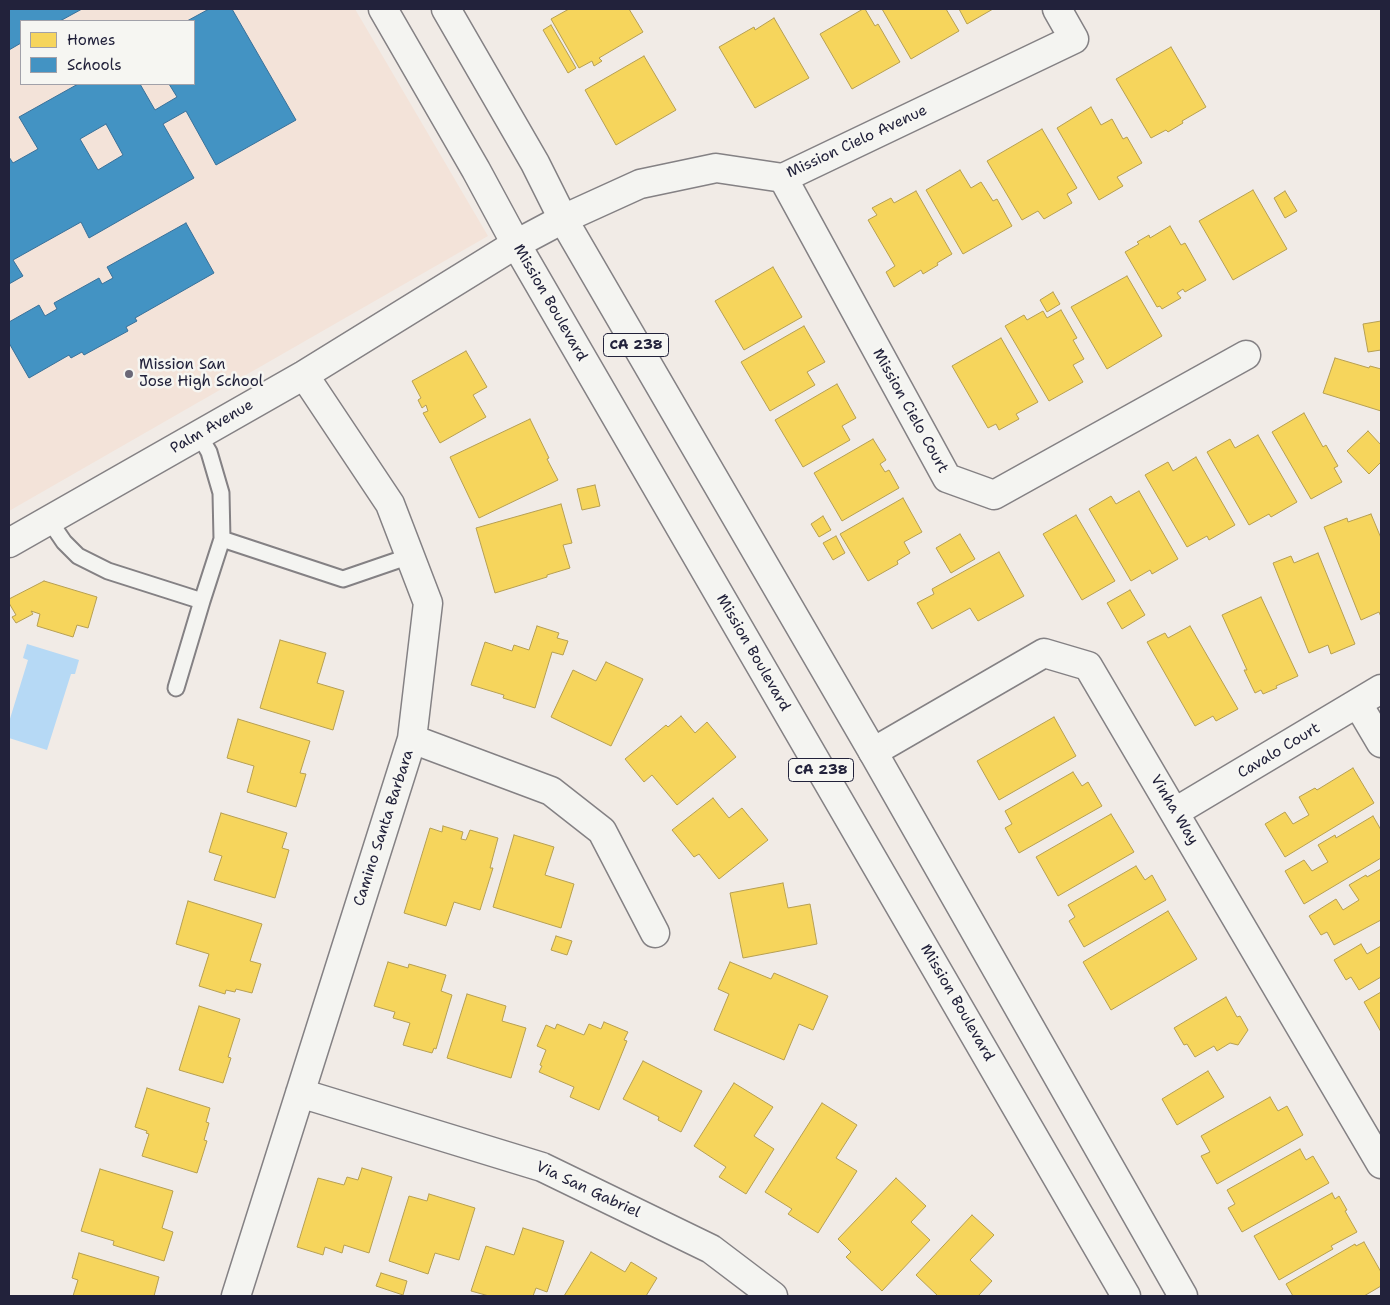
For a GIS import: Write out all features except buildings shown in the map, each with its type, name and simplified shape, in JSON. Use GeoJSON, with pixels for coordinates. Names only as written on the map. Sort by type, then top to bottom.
{"type":"FeatureCollection","features":[{"type":"Feature","properties":{"kind":"street","name":"Mission Boulevard"},"geometry":{"type":"LineString","coordinates":[[383,9],[471,161],[516,244],[1126,1296]]}},
{"type":"Feature","properties":{"kind":"street","name":"CA 238"},"geometry":{"type":"LineString","coordinates":[[446,9],[534,163],[563,219],[873,752],[1183,1296]]}},
{"type":"Feature","properties":{"kind":"street","name":"Mission Cielo Avenue"},"geometry":{"type":"LineString","coordinates":[[516,244],[563,219],[640,184],[716,168],[783,178],[1074,39],[1057,9]]}},
{"type":"Feature","properties":{"kind":"street","name":"Mission Cielo Court"},"geometry":{"type":"LineString","coordinates":[[783,178],[946,478],[994,495],[1246,355]]}},
{"type":"Feature","properties":{"kind":"street","name":"Palm Avenue"},"geometry":{"type":"LineString","coordinates":[[9,543],[304,375],[516,244]]}},
{"type":"Feature","properties":{"kind":"street","name":"Camino Santa Barbara"},"geometry":{"type":"LineString","coordinates":[[236,1296],[412,739],[428,603],[390,504],[304,375]]}},
{"type":"Feature","properties":{"kind":"street","name":"Vinha Way"},"geometry":{"type":"LineString","coordinates":[[873,752],[1044,653],[1088,666],[1381,1164]]}},
{"type":"Feature","properties":{"kind":"street","name":"Cavalo Court"},"geometry":{"type":"LineString","coordinates":[[1175,812],[1358,704],[1381,688]]}},
{"type":"Feature","properties":{"kind":"street"},"geometry":{"type":"LineString","coordinates":[[1358,704],[1381,743]]}},
{"type":"Feature","properties":{"kind":"street"},"geometry":{"type":"LineString","coordinates":[[412,739],[551,791],[602,830],[655,933]]}},
{"type":"Feature","properties":{"kind":"street","name":"Via San Gabriel"},"geometry":{"type":"LineString","coordinates":[[300,1093],[542,1167],[711,1249],[773,1296]]}},
{"type":"Feature","properties":{"kind":"lane"},"geometry":{"type":"LineString","coordinates":[[176,688],[222,539],[221,493],[209,452],[199,435]]}},
{"type":"Feature","properties":{"kind":"lane"},"geometry":{"type":"LineString","coordinates":[[49,520],[64,542],[78,556],[108,571],[202,601]]}},
{"type":"Feature","properties":{"kind":"lane"},"geometry":{"type":"LineString","coordinates":[[222,539],[343,579],[410,556]]}},
{"type":"Feature","properties":{"kind":"shaded area","name":"Mission San Jose High School"},"geometry":{"type":"Polygon","coordinates":[[[9,9],[355,9],[488,236],[9,511],[9,9]]]}},
{"type":"Feature","properties":{"kind":"water"},"geometry":{"type":"Polygon","coordinates":[[[27,644],[79,660],[75,674],[71,674],[47,750],[9,738],[9,722],[28,660],[23,658],[27,644]]]}},
{"type":"Feature","properties":{"kind":"place","name":"Mission San Jose High School"},"geometry":{"type":"Point","coordinates":[129,374]}}]}
